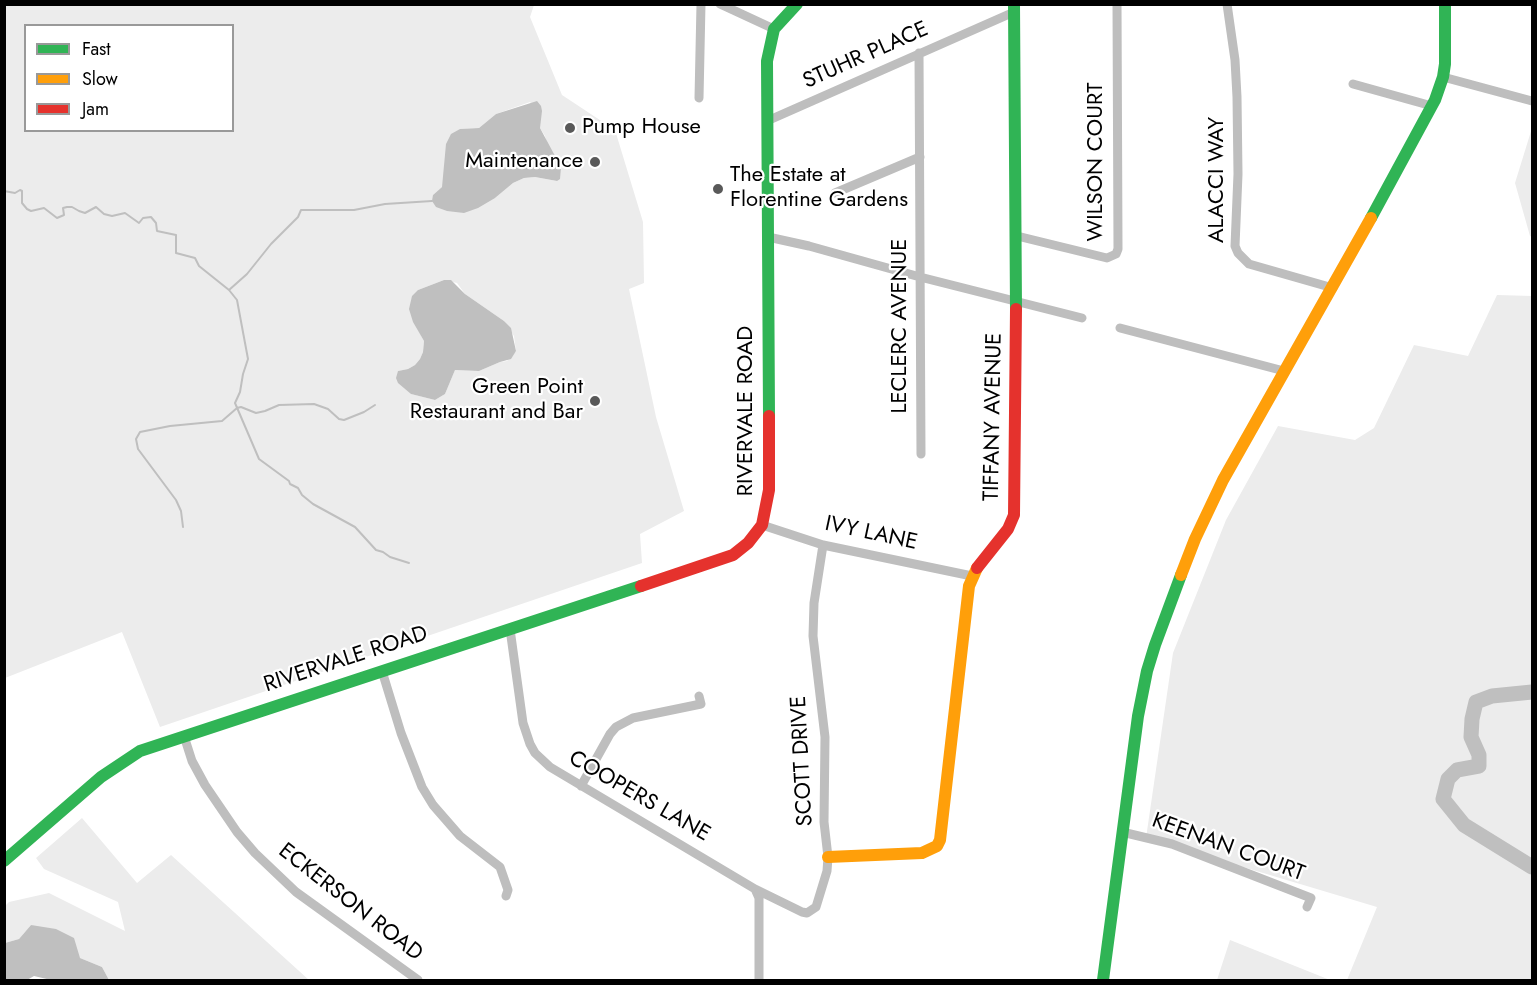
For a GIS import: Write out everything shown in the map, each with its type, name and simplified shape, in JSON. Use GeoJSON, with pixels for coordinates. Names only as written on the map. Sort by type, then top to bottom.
{"type":"FeatureCollection","features":[{"type":"Feature","properties":{"kind":"street"},"geometry":{"type":"LineString","coordinates":[[699,98],[701,4]]}},
{"type":"Feature","properties":{"kind":"street"},"geometry":{"type":"LineString","coordinates":[[720,4],[774,29]]}},
{"type":"Feature","properties":{"kind":"street","name":"RIVERVALE ROAD"},"geometry":{"type":"LineString","coordinates":[[4,861],[110,770],[140,751],[733,555],[748,543],[762,525],[769,490],[767,61],[774,29],[797,4]]}},
{"type":"Feature","properties":{"kind":"street","name":"WILSON COURT"},"geometry":{"type":"LineString","coordinates":[[1017,236],[1107,258],[1112,257],[1118,249],[1117,4]]}},
{"type":"Feature","properties":{"kind":"street","name":"ALACCI WAY"},"geometry":{"type":"LineString","coordinates":[[1227,4],[1235,60],[1237,97],[1238,174],[1235,246],[1238,253],[1250,264],[1333,288]]}},
{"type":"Feature","properties":{"kind":"street"},"geometry":{"type":"LineString","coordinates":[[1103,981],[1141,698],[1155,645],[1206,514],[1284,371],[1333,288],[1432,105],[1443,76],[1445,4]]}},
{"type":"Feature","properties":{"kind":"street","name":"TIFFANY AVENUE"},"geometry":{"type":"LineString","coordinates":[[828,857],[927,852],[937,846],[940,840],[972,576],[978,565],[1008,529],[1014,516],[1017,236],[1014,8]]}},
{"type":"Feature","properties":{"kind":"street","name":"STUHR PLACE"},"geometry":{"type":"LineString","coordinates":[[767,121],[919,54],[1014,8]]}},
{"type":"Feature","properties":{"kind":"street","name":"LECLERC AVENUE"},"geometry":{"type":"LineString","coordinates":[[919,54],[921,454]]}},
{"type":"Feature","properties":{"kind":"street"},"geometry":{"type":"LineString","coordinates":[[1443,76],[1533,100]]}},
{"type":"Feature","properties":{"kind":"street"},"geometry":{"type":"LineString","coordinates":[[1353,84],[1432,105]]}},
{"type":"Feature","properties":{"kind":"street"},"geometry":{"type":"LineString","coordinates":[[835,193],[920,157]]}},
{"type":"Feature","properties":{"kind":"street"},"geometry":{"type":"LineString","coordinates":[[768,237],[1082,318]]}},
{"type":"Feature","properties":{"kind":"street"},"geometry":{"type":"LineString","coordinates":[[1120,328],[1284,371]]}},
{"type":"Feature","properties":{"kind":"street","name":"IVY LANE"},"geometry":{"type":"LineString","coordinates":[[762,525],[824,545],[972,576]]}},
{"type":"Feature","properties":{"kind":"street","name":"SCOTT DRIVE"},"geometry":{"type":"LineString","coordinates":[[755,889],[802,912],[812,911],[816,907],[824,883],[828,857],[824,822],[825,737],[813,628],[824,545]]}},
{"type":"Feature","properties":{"kind":"street","name":"COOPERS LANE"},"geometry":{"type":"LineString","coordinates":[[510,629],[523,723],[530,744],[542,760],[581,786],[755,889]]}},
{"type":"Feature","properties":{"kind":"street"},"geometry":{"type":"LineString","coordinates":[[382,671],[401,733],[422,787],[433,805],[460,836],[500,867],[508,890],[506,896]]}},
{"type":"Feature","properties":{"kind":"street"},"geometry":{"type":"LineString","coordinates":[[581,786],[616,727],[633,718],[701,704],[699,696]]}},
{"type":"Feature","properties":{"kind":"street","name":"ECKERSON ROAD"},"geometry":{"type":"LineString","coordinates":[[184,736],[192,761],[205,785],[226,817],[255,853],[296,892],[418,981]]}},
{"type":"Feature","properties":{"kind":"street","name":"KEENAN COURT"},"geometry":{"type":"LineString","coordinates":[[1122,832],[1172,844],[1311,898],[1307,907]]}},
{"type":"Feature","properties":{"kind":"street"},"geometry":{"type":"LineString","coordinates":[[755,889],[759,898],[759,981]]}},
{"type":"Feature","properties":{"kind":"shaded area"},"geometry":{"type":"Polygon","coordinates":[[[5,5],[534,5],[530,17],[562,95],[615,130],[643,222],[644,283],[629,289],[656,417],[684,511],[640,534],[642,563],[160,727],[122,632],[5,678],[5,5]],[[530,102],[496,114],[479,128],[460,129],[442,187],[433,195],[495,198],[513,183],[524,178],[535,177],[557,181],[545,136],[540,128],[540,115],[530,102]],[[444,280],[418,290],[417,328],[424,341],[423,352],[415,365],[398,371],[411,394],[435,400],[445,394],[455,370],[479,371],[507,361],[516,351],[514,336],[504,321],[465,294],[457,283],[444,280]]]}},
{"type":"Feature","properties":{"kind":"shaded area"},"geometry":{"type":"Polygon","coordinates":[[[537,101],[542,111],[540,128],[561,167],[560,179],[557,181],[535,177],[524,178],[513,183],[478,208],[464,213],[436,207],[432,201],[433,195],[442,187],[446,144],[451,134],[460,129],[479,128],[496,114],[537,101]]]}},
{"type":"Feature","properties":{"kind":"shaded area"},"geometry":{"type":"Polygon","coordinates":[[[1532,128],[1532,237],[1515,183],[1532,128]]]}},
{"type":"Feature","properties":{"kind":"shaded area"},"geometry":{"type":"Polygon","coordinates":[[[444,280],[451,280],[465,294],[504,321],[511,328],[516,351],[511,359],[479,371],[455,370],[445,394],[435,400],[411,394],[398,383],[396,378],[398,371],[415,365],[423,352],[424,341],[413,322],[409,309],[412,296],[418,290],[444,280]]]}},
{"type":"Feature","properties":{"kind":"shaded area"},"geometry":{"type":"Polygon","coordinates":[[[1497,295],[1532,296],[1532,980],[1347,980],[1377,907],[1146,838],[1173,653],[1226,520],[1278,426],[1355,440],[1374,428],[1414,345],[1468,356],[1497,295]]]}},
{"type":"Feature","properties":{"kind":"shaded area"},"geometry":{"type":"Polygon","coordinates":[[[82,818],[137,883],[171,855],[309,980],[109,980],[102,967],[80,958],[31,925],[19,939],[5,943],[5,906],[9,902],[49,893],[125,931],[118,902],[44,869],[36,858],[82,818]]]}},
{"type":"Feature","properties":{"kind":"shaded area"},"geometry":{"type":"Polygon","coordinates":[[[31,925],[56,929],[74,938],[80,958],[102,967],[109,980],[51,980],[34,976],[27,980],[5,980],[5,943],[19,939],[31,925]]]}},
{"type":"Feature","properties":{"kind":"shaded area"},"geometry":{"type":"Polygon","coordinates":[[[1230,940],[1330,980],[1217,980],[1230,940]]]}},
{"type":"Feature","properties":{"kind":"waterway"},"geometry":{"type":"LineString","coordinates":[[4,191],[15,193],[22,191],[22,203],[27,209],[31,211],[44,208],[57,218],[64,215],[63,208],[72,207],[85,213],[96,207],[104,214],[112,216],[125,213],[139,223],[143,218],[151,217],[156,223],[157,231],[176,235],[176,253],[195,258],[199,266],[229,290],[237,300],[248,359],[235,403],[259,459],[298,488],[302,495],[313,504],[355,527],[376,550],[409,563]]}},
{"type":"Feature","properties":{"kind":"waterway"},"geometry":{"type":"LineString","coordinates":[[229,290],[247,274],[271,244],[298,217],[301,210],[354,210],[385,204],[432,201]]}},
{"type":"Feature","properties":{"kind":"waterway"},"geometry":{"type":"LineString","coordinates":[[183,527],[181,511],[176,500],[138,449],[136,439],[140,432],[170,426],[222,421],[241,407],[256,413],[279,405],[314,404],[328,409],[339,419],[344,420],[375,405]]}},
{"type":"Feature","properties":{"kind":"waterway"},"geometry":{"type":"LineString","coordinates":[[1532,692],[1492,696],[1476,702],[1471,737],[1479,755],[1479,766],[1457,770],[1448,779],[1443,799],[1464,825],[1532,867]]}},
{"type":"Feature","properties":{"kind":"traffic: fast"},"geometry":{"type":"LineString","coordinates":[[769,416],[767,61],[774,29],[797,4]]}},
{"type":"Feature","properties":{"kind":"traffic: fast"},"geometry":{"type":"LineString","coordinates":[[1014,4],[1016,309]]}},
{"type":"Feature","properties":{"kind":"traffic: fast"},"geometry":{"type":"LineString","coordinates":[[1371,218],[1435,100],[1443,77],[1445,4]]}},
{"type":"Feature","properties":{"kind":"traffic: fast"},"geometry":{"type":"LineString","coordinates":[[1103,980],[1138,716],[1147,671],[1181,575]]}},
{"type":"Feature","properties":{"kind":"traffic: fast"},"geometry":{"type":"LineString","coordinates":[[4,861],[101,777],[140,751],[641,586]]}},
{"type":"Feature","properties":{"kind":"traffic: slow"},"geometry":{"type":"LineString","coordinates":[[1181,575],[1223,480],[1371,218]]}},
{"type":"Feature","properties":{"kind":"traffic: slow"},"geometry":{"type":"LineString","coordinates":[[828,857],[922,853],[937,846],[940,840],[969,586],[977,568]]}},
{"type":"Feature","properties":{"kind":"traffic: jam"},"geometry":{"type":"LineString","coordinates":[[977,568],[1008,529],[1014,515],[1016,309]]}},
{"type":"Feature","properties":{"kind":"traffic: jam"},"geometry":{"type":"LineString","coordinates":[[641,586],[733,555],[748,543],[762,525],[769,490],[769,416]]}},
{"type":"Feature","properties":{"kind":"place","name":"Pump House"},"geometry":{"type":"Point","coordinates":[570,128]}},
{"type":"Feature","properties":{"kind":"place","name":"Maintenance"},"geometry":{"type":"Point","coordinates":[595,162]}},
{"type":"Feature","properties":{"kind":"place","name":"The Estate at Florentine Gardens"},"geometry":{"type":"Point","coordinates":[718,189]}},
{"type":"Feature","properties":{"kind":"place","name":"Green Point Restaurant and Bar"},"geometry":{"type":"Point","coordinates":[595,401]}}]}
